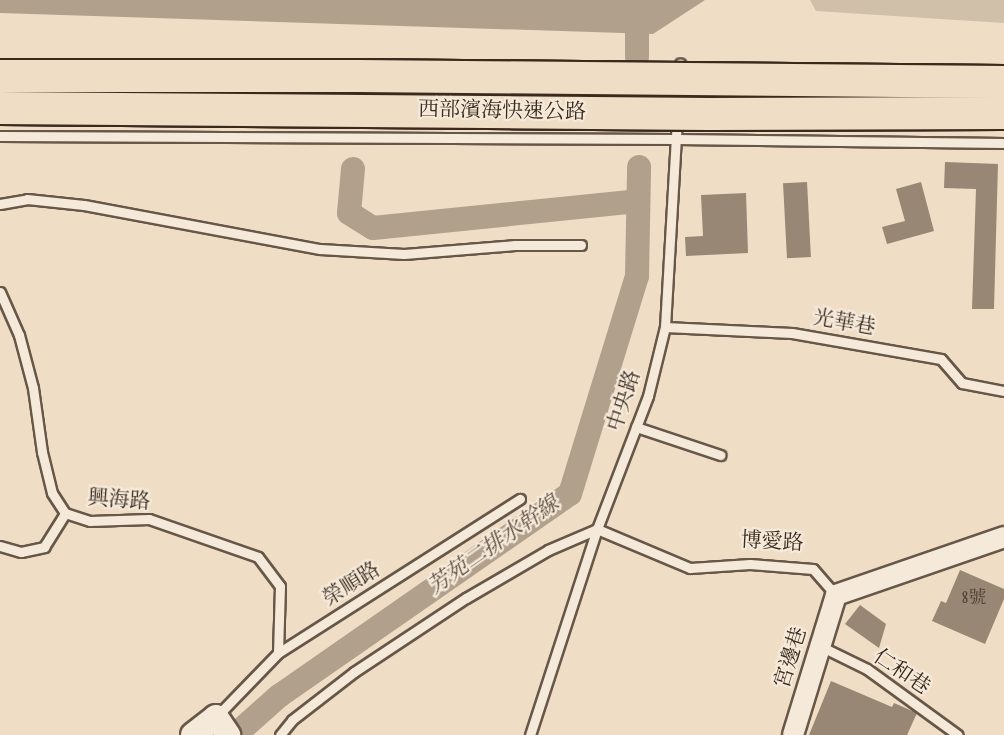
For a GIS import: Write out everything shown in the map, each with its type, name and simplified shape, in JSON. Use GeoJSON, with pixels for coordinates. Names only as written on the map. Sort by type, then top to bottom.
{"type":"FeatureCollection","features":[{"type":"Feature","properties":{"kind":"highway","name":"西部濱海快速公路"},"geometry":{"type":"LineString","coordinates":[[0,76],[346,76],[1004,82]]}},
{"type":"Feature","properties":{"kind":"highway","name":"西部濱海快速公路"},"geometry":{"type":"LineString","coordinates":[[0,108],[664,114],[1004,113]]}},
{"type":"Feature","properties":{"kind":"street"},"geometry":{"type":"LineString","coordinates":[[836,595],[1004,537]]}},
{"type":"Feature","properties":{"kind":"street","name":"宮邊巷"},"geometry":{"type":"LineString","coordinates":[[793,735],[836,595]]}},
{"type":"Feature","properties":{"kind":"street"},"geometry":{"type":"LineString","coordinates":[[193,735],[222,726]]}},
{"type":"Feature","properties":{"kind":"lane","name":"中央路"},"geometry":{"type":"LineString","coordinates":[[530,735],[597,528],[648,396],[665,327],[681,63]]}},
{"type":"Feature","properties":{"kind":"lane"},"geometry":{"type":"LineString","coordinates":[[0,136],[1004,143]]}},
{"type":"Feature","properties":{"kind":"lane"},"geometry":{"type":"LineString","coordinates":[[0,204],[27,199],[84,205],[320,249],[404,254],[515,245],[581,245]]}},
{"type":"Feature","properties":{"kind":"lane","name":"興海路"},"geometry":{"type":"LineString","coordinates":[[0,292],[19,335],[33,388],[42,453],[52,493],[65,513],[90,521],[149,519],[258,558],[280,586],[278,652]]}},
{"type":"Feature","properties":{"kind":"lane","name":"光華巷"},"geometry":{"type":"LineString","coordinates":[[665,327],[792,333],[941,359],[962,383],[1004,391]]}},
{"type":"Feature","properties":{"kind":"lane"},"geometry":{"type":"LineString","coordinates":[[636,427],[720,454]]}},
{"type":"Feature","properties":{"kind":"lane","name":"榮順路"},"geometry":{"type":"LineString","coordinates":[[222,726],[278,652],[520,499]]}},
{"type":"Feature","properties":{"kind":"lane"},"geometry":{"type":"LineString","coordinates":[[0,546],[21,552],[44,547],[65,513]]}},
{"type":"Feature","properties":{"kind":"lane"},"geometry":{"type":"LineString","coordinates":[[280,735],[292,720],[354,672],[465,598],[548,550],[597,528]]}},
{"type":"Feature","properties":{"kind":"lane","name":"博愛路"},"geometry":{"type":"LineString","coordinates":[[597,528],[690,568],[750,564],[813,570],[836,595]]}},
{"type":"Feature","properties":{"kind":"lane","name":"仁和巷"},"geometry":{"type":"LineString","coordinates":[[820,646],[867,669],[958,735]]}},
{"type":"Feature","properties":{"kind":"shaded area"},"geometry":{"type":"Polygon","coordinates":[[[0,0],[705,0],[653,34],[0,13],[0,0]]]}},
{"type":"Feature","properties":{"kind":"shaded area"},"geometry":{"type":"Polygon","coordinates":[[[810,0],[1004,0],[1004,23],[816,11],[810,0]]]}},
{"type":"Feature","properties":{"kind":"building"},"geometry":{"type":"Polygon","coordinates":[[[945,162],[998,164],[994,309],[972,309],[976,189],[944,188],[945,162]]]}},
{"type":"Feature","properties":{"kind":"building"},"geometry":{"type":"Polygon","coordinates":[[[807,182],[811,257],[787,258],[783,183],[807,182]]]}},
{"type":"Feature","properties":{"kind":"building"},"geometry":{"type":"Polygon","coordinates":[[[921,182],[934,231],[887,244],[882,227],[905,221],[896,189],[921,182]]]}},
{"type":"Feature","properties":{"kind":"building"},"geometry":{"type":"Polygon","coordinates":[[[746,193],[748,253],[686,256],[685,237],[703,236],[701,195],[746,193]]]}},
{"type":"Feature","properties":{"kind":"building"},"geometry":{"type":"Polygon","coordinates":[[[960,570],[1004,589],[1004,599],[985,644],[932,621],[941,601],[946,603],[960,570]]]}},
{"type":"Feature","properties":{"kind":"building"},"geometry":{"type":"Polygon","coordinates":[[[860,605],[886,624],[879,648],[845,624],[860,605]]]}},
{"type":"Feature","properties":{"kind":"building"},"geometry":{"type":"Polygon","coordinates":[[[831,681],[892,707],[894,703],[917,713],[907,735],[809,735],[831,681]]]}},
{"type":"Feature","properties":{"kind":"waterway"},"geometry":{"type":"LineString","coordinates":[[635,0],[637,57]]}},
{"type":"Feature","properties":{"kind":"waterway","name":"芳苑二排水幹線"},"geometry":{"type":"LineString","coordinates":[[235,735],[279,696],[570,494],[637,276],[639,167]]}},
{"type":"Feature","properties":{"kind":"waterway"},"geometry":{"type":"LineString","coordinates":[[353,169],[349,213],[373,228],[638,201]]}}]}
